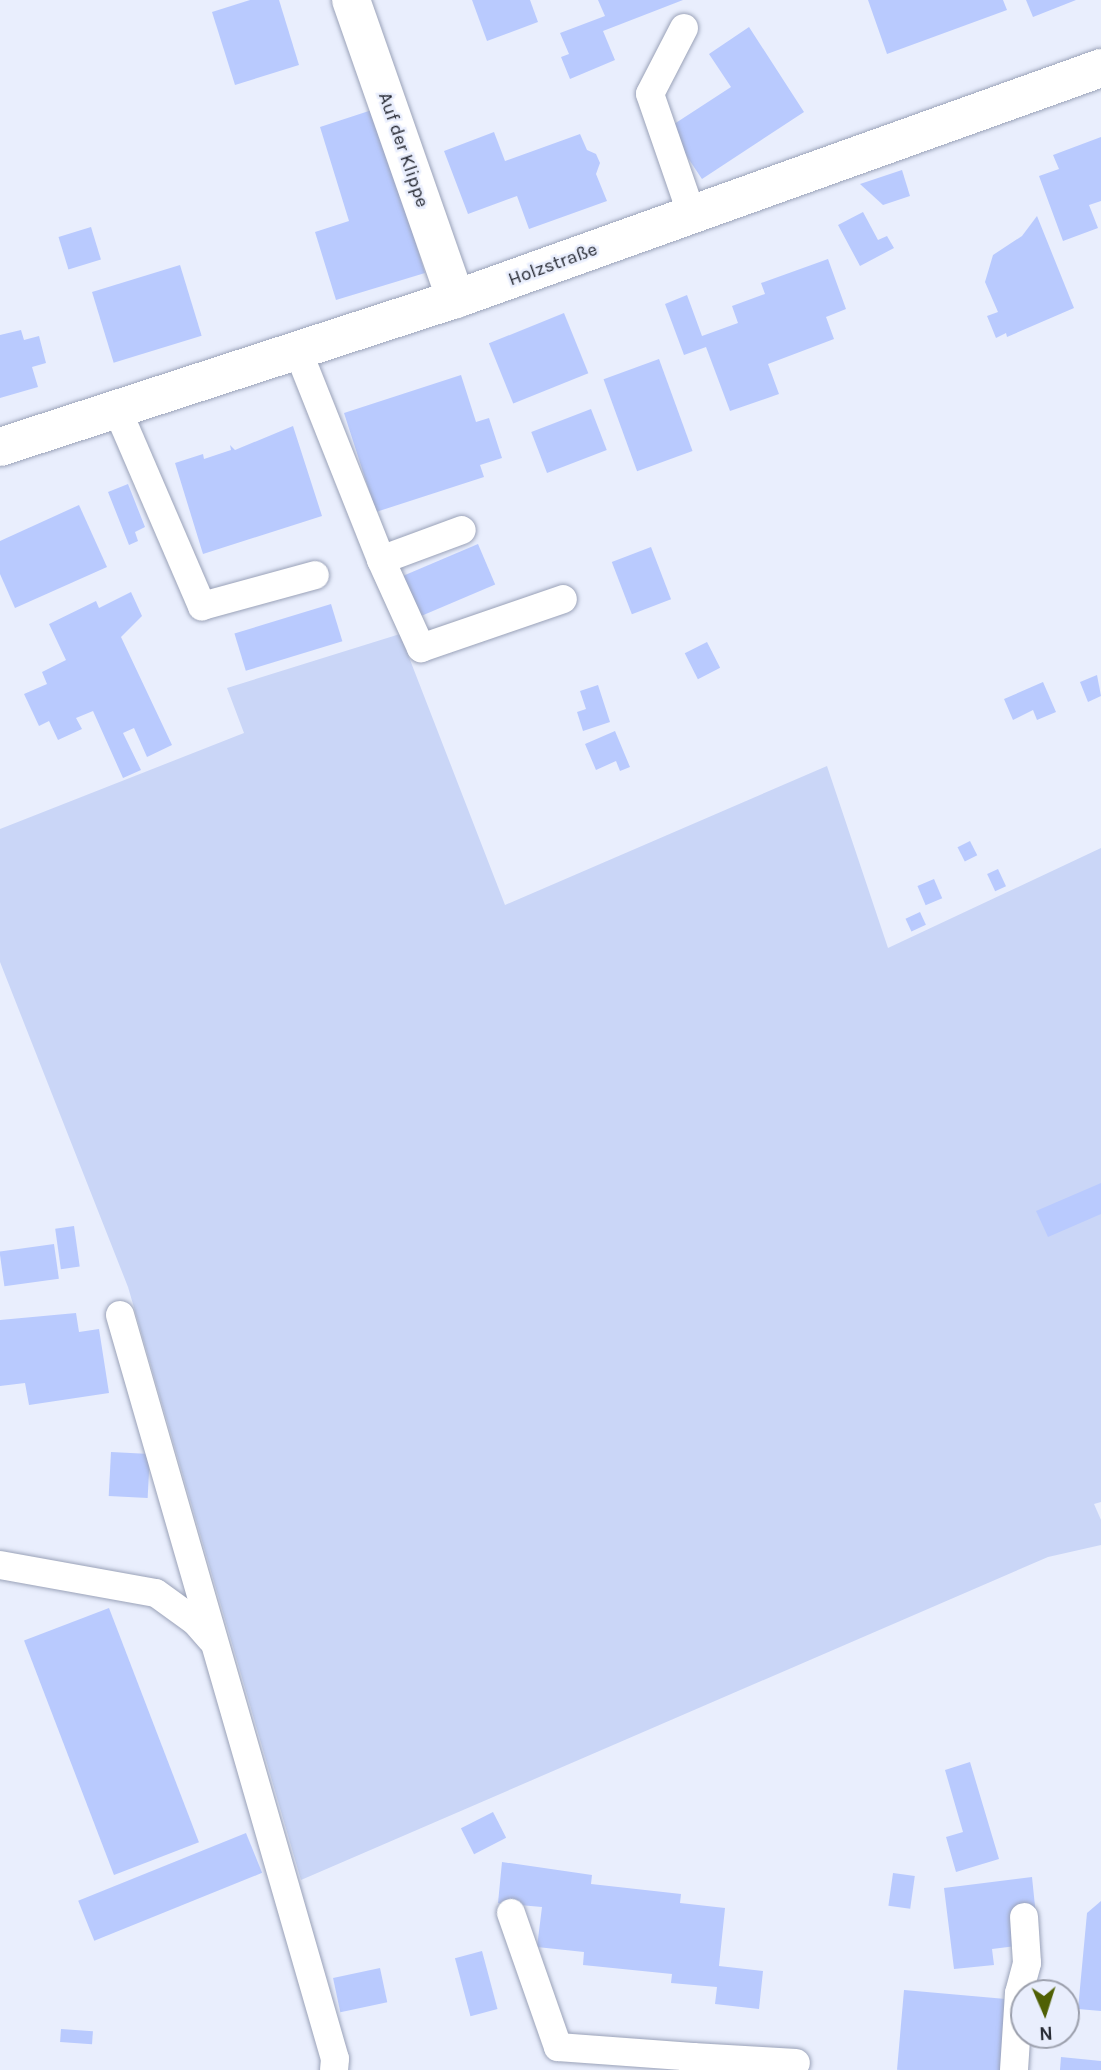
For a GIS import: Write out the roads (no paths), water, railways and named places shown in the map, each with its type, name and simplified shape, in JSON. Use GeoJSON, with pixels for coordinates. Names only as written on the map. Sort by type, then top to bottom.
{"type":"FeatureCollection","features":[{"type":"Feature","properties":{"kind":"street","name":"Auf der Klippe"},"geometry":{"type":"LineString","coordinates":[[351,0],[456,299]]}},
{"type":"Feature","properties":{"kind":"street","name":"Holzstraße"},"geometry":{"type":"LineString","coordinates":[[0,447],[456,299],[1101,68]]}},
{"type":"Feature","properties":{"kind":"lane"},"geometry":{"type":"LineString","coordinates":[[684,28],[650,94],[692,215]]}},
{"type":"Feature","properties":{"kind":"lane"},"geometry":{"type":"LineString","coordinates":[[298,351],[381,560],[421,648],[563,599]]}},
{"type":"Feature","properties":{"kind":"lane"},"geometry":{"type":"LineString","coordinates":[[117,410],[202,606],[315,575]]}},
{"type":"Feature","properties":{"kind":"lane"},"geometry":{"type":"LineString","coordinates":[[381,560],[461,530]]}},
{"type":"Feature","properties":{"kind":"lane"},"geometry":{"type":"LineString","coordinates":[[120,1315],[335,2059],[334,2070]]}},
{"type":"Feature","properties":{"kind":"lane"},"geometry":{"type":"LineString","coordinates":[[0,1565],[156,1593],[196,1622],[215,1644]]}},
{"type":"Feature","properties":{"kind":"lane"},"geometry":{"type":"LineString","coordinates":[[511,1913],[558,2047],[693,2064],[796,2063]]}},
{"type":"Feature","properties":{"kind":"lane"},"geometry":{"type":"LineString","coordinates":[[1014,2070],[1019,1993],[1027,1963],[1024,1917]]}}]}
